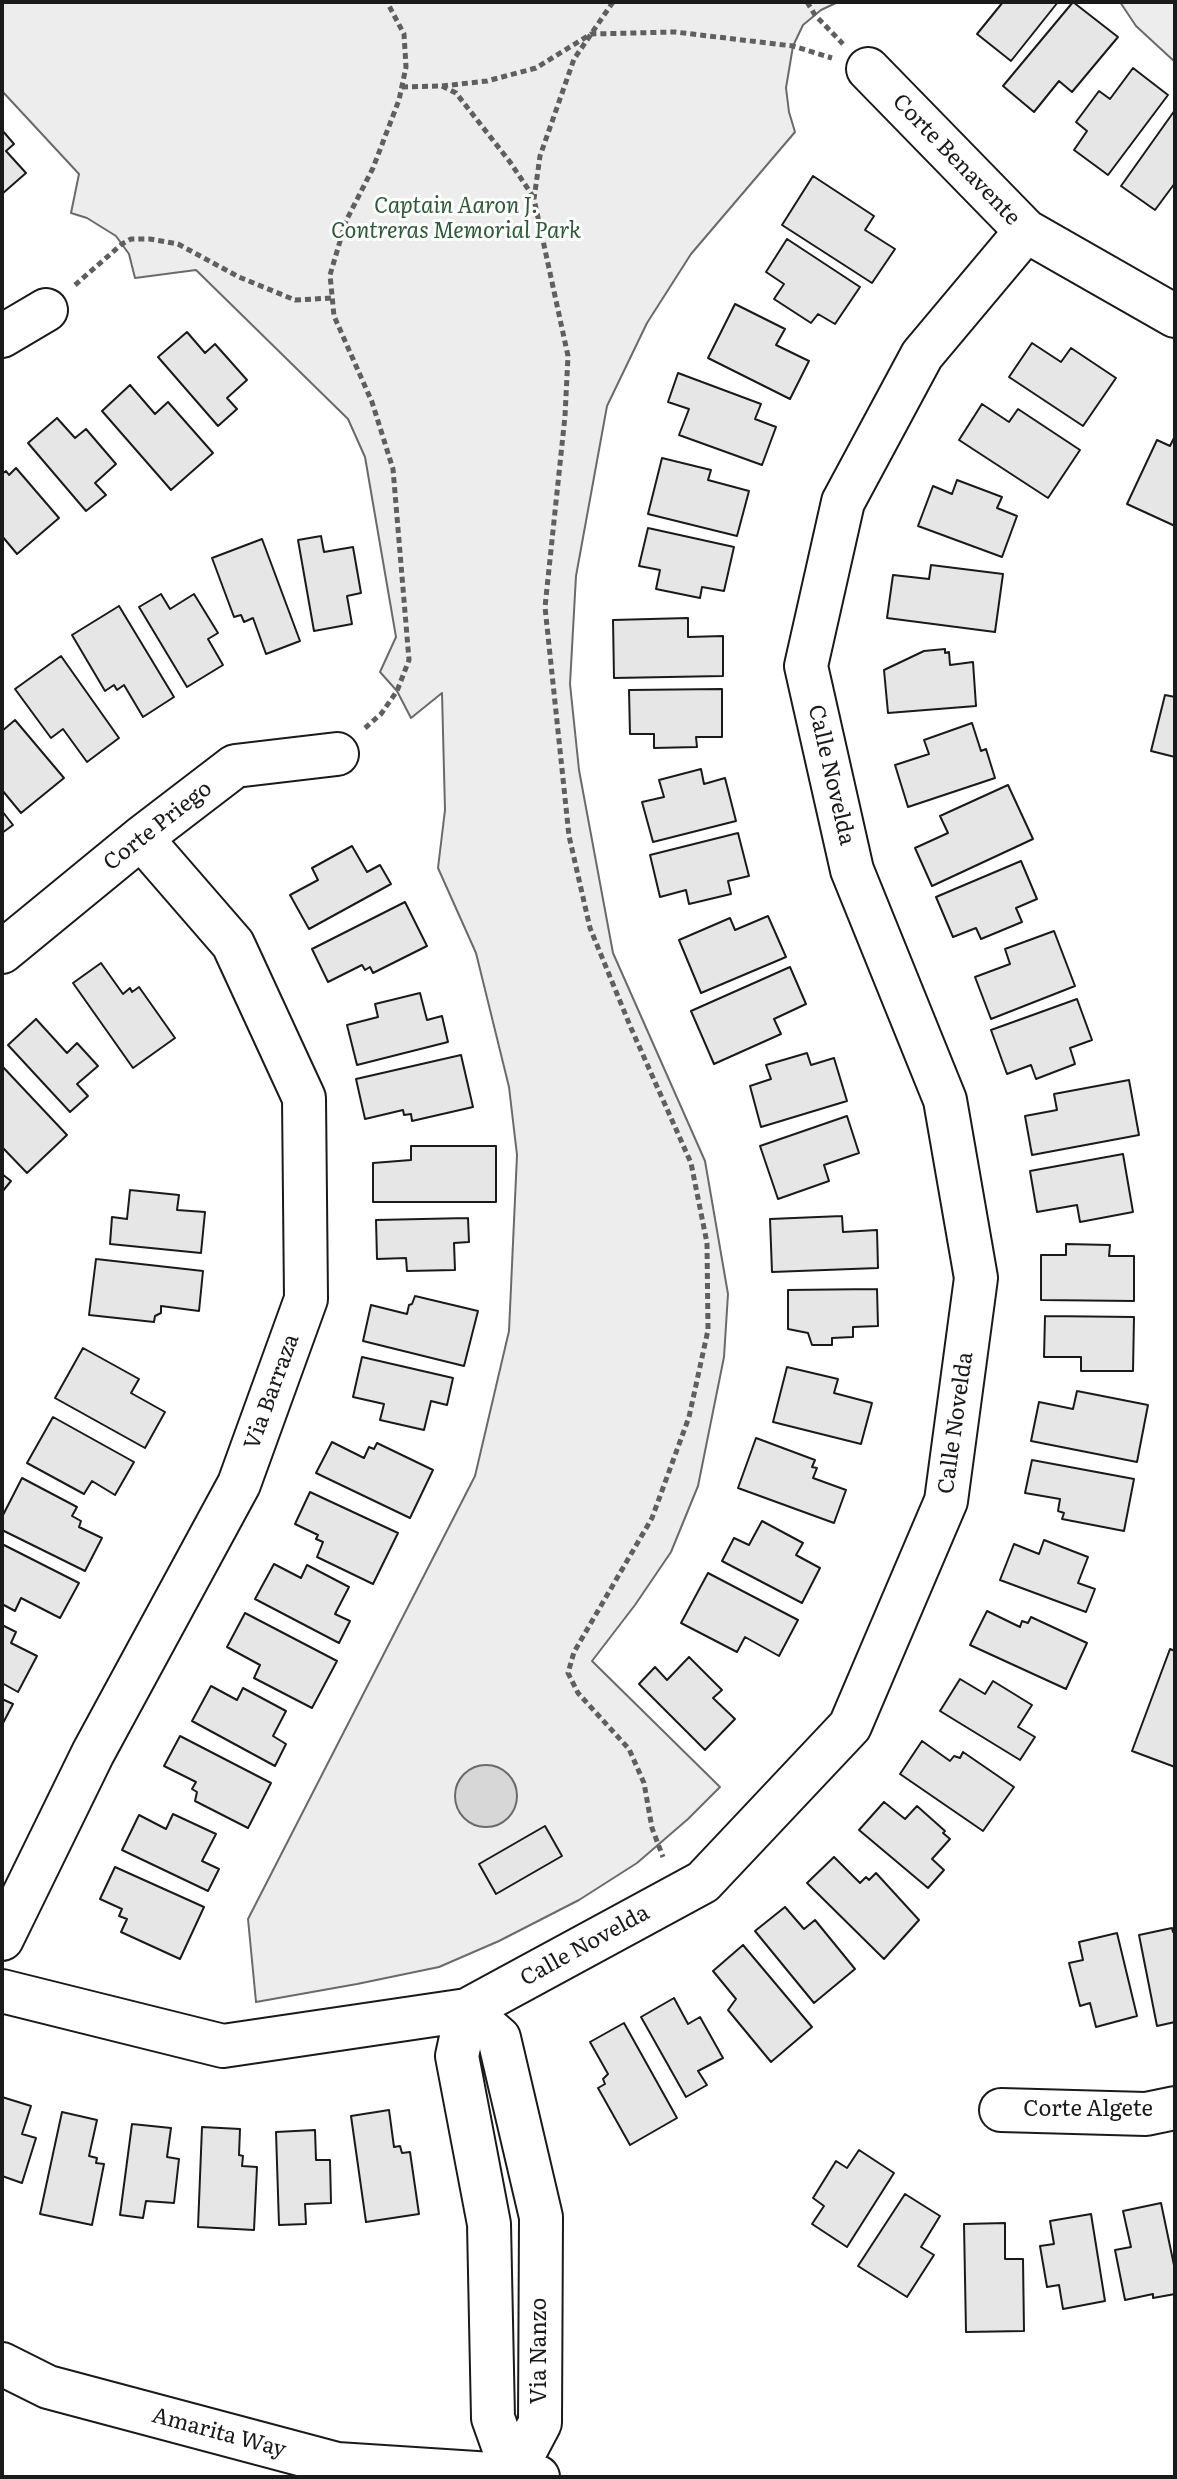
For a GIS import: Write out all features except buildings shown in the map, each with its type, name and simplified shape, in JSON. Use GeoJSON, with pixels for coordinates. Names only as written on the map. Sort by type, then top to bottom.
{"type":"FeatureCollection","features":[{"type":"Feature","properties":{"kind":"street","name":"Corte Benavente"},"geometry":{"type":"LineString","coordinates":[[868,69],[1026,231],[1175,316]]}},
{"type":"Feature","properties":{"kind":"street","name":"Calle Novelda"},"geometry":{"type":"LineString","coordinates":[[2,1991],[223,2046],[467,2010],[703,1882],[850,1726],[946,1501],[976,1278],[945,1100],[852,870],[806,666],[843,502],[922,355],[1026,231]]}},
{"type":"Feature","properties":{"kind":"street"},"geometry":{"type":"LineString","coordinates":[[2,336],[46,310]]}},
{"type":"Feature","properties":{"kind":"street","name":"Corte Priego"},"geometry":{"type":"LineString","coordinates":[[2,952],[235,766],[337,754]]}},
{"type":"Feature","properties":{"kind":"street","name":"Via Barraza"},"geometry":{"type":"LineString","coordinates":[[2,1939],[93,1753],[239,1484],[306,1299],[304,1098],[233,944],[141,838]]}},
{"type":"Feature","properties":{"kind":"street","name":"Via Nanzo"},"geometry":{"type":"LineString","coordinates":[[467,2010],[499,2038],[541,2217],[540,2423],[526,2476]]}},
{"type":"Feature","properties":{"kind":"street","name":"Corte Algete"},"geometry":{"type":"LineString","coordinates":[[1001,2110],[1146,2114],[1175,2108]]}},
{"type":"Feature","properties":{"kind":"street","name":"Amarita Way"},"geometry":{"type":"LineString","coordinates":[[2,2364],[48,2387],[337,2464],[526,2476]]}},
{"type":"Feature","properties":{"kind":"path"},"geometry":{"type":"LineString","coordinates":[[337,754],[381,714],[397,691],[409,660],[393,469],[372,402],[334,316],[330,275],[346,221],[373,168],[402,87],[406,67],[404,34],[387,2]]}},
{"type":"Feature","properties":{"kind":"path"},"geometry":{"type":"LineString","coordinates":[[613,2],[574,59],[540,156],[534,199],[568,356],[565,416],[545,607],[569,836],[590,928],[691,1163],[707,1243],[708,1330],[689,1417],[652,1518],[574,1652],[568,1673],[578,1693],[629,1749],[644,1783],[652,1828],[678,1896]]}},
{"type":"Feature","properties":{"kind":"path"},"geometry":{"type":"LineString","coordinates":[[807,2],[815,15],[868,69]]}},
{"type":"Feature","properties":{"kind":"path"},"geometry":{"type":"LineString","coordinates":[[402,87],[487,81],[536,68],[591,34],[675,32],[793,46],[868,69]]}},
{"type":"Feature","properties":{"kind":"path"},"geometry":{"type":"LineString","coordinates":[[442,86],[456,93],[475,115],[534,199]]}},
{"type":"Feature","properties":{"kind":"path"},"geometry":{"type":"LineString","coordinates":[[46,310],[131,239],[178,244],[239,277],[295,300],[332,298]]}},
{"type":"Feature","properties":{"kind":"green space","name":"Captain Aaron J. Contreras Memorial Park"},"geometry":{"type":"Polygon","coordinates":[[[2,2],[838,2],[821,10],[803,25],[793,46],[786,88],[795,132],[691,254],[647,323],[607,406],[576,576],[570,684],[579,770],[613,953],[705,1161],[728,1294],[724,1357],[698,1486],[671,1552],[592,1661],[720,1787],[637,1863],[579,1900],[499,1941],[439,1967],[256,2002],[248,1919],[475,1476],[509,1331],[517,1155],[509,1087],[476,953],[438,868],[445,810],[442,693],[411,718],[397,691],[380,672],[396,637],[365,457],[348,419],[196,270],[135,278],[129,254],[116,236],[87,218],[71,213],[79,174],[2,91],[2,2]]]}},
{"type":"Feature","properties":{"kind":"green space"},"geometry":{"type":"Polygon","coordinates":[[[1120,2],[1175,2],[1175,62],[1136,26],[1120,2]]]}},
{"type":"Feature","properties":{"kind":"shaded area"},"geometry":{"type":"Polygon","coordinates":[[[480,1765],[492,1765],[508,1774],[515,1784],[515,1808],[508,1818],[492,1827],[480,1827],[460,1813],[455,1802],[455,1790],[469,1770],[480,1765]]]}}]}
